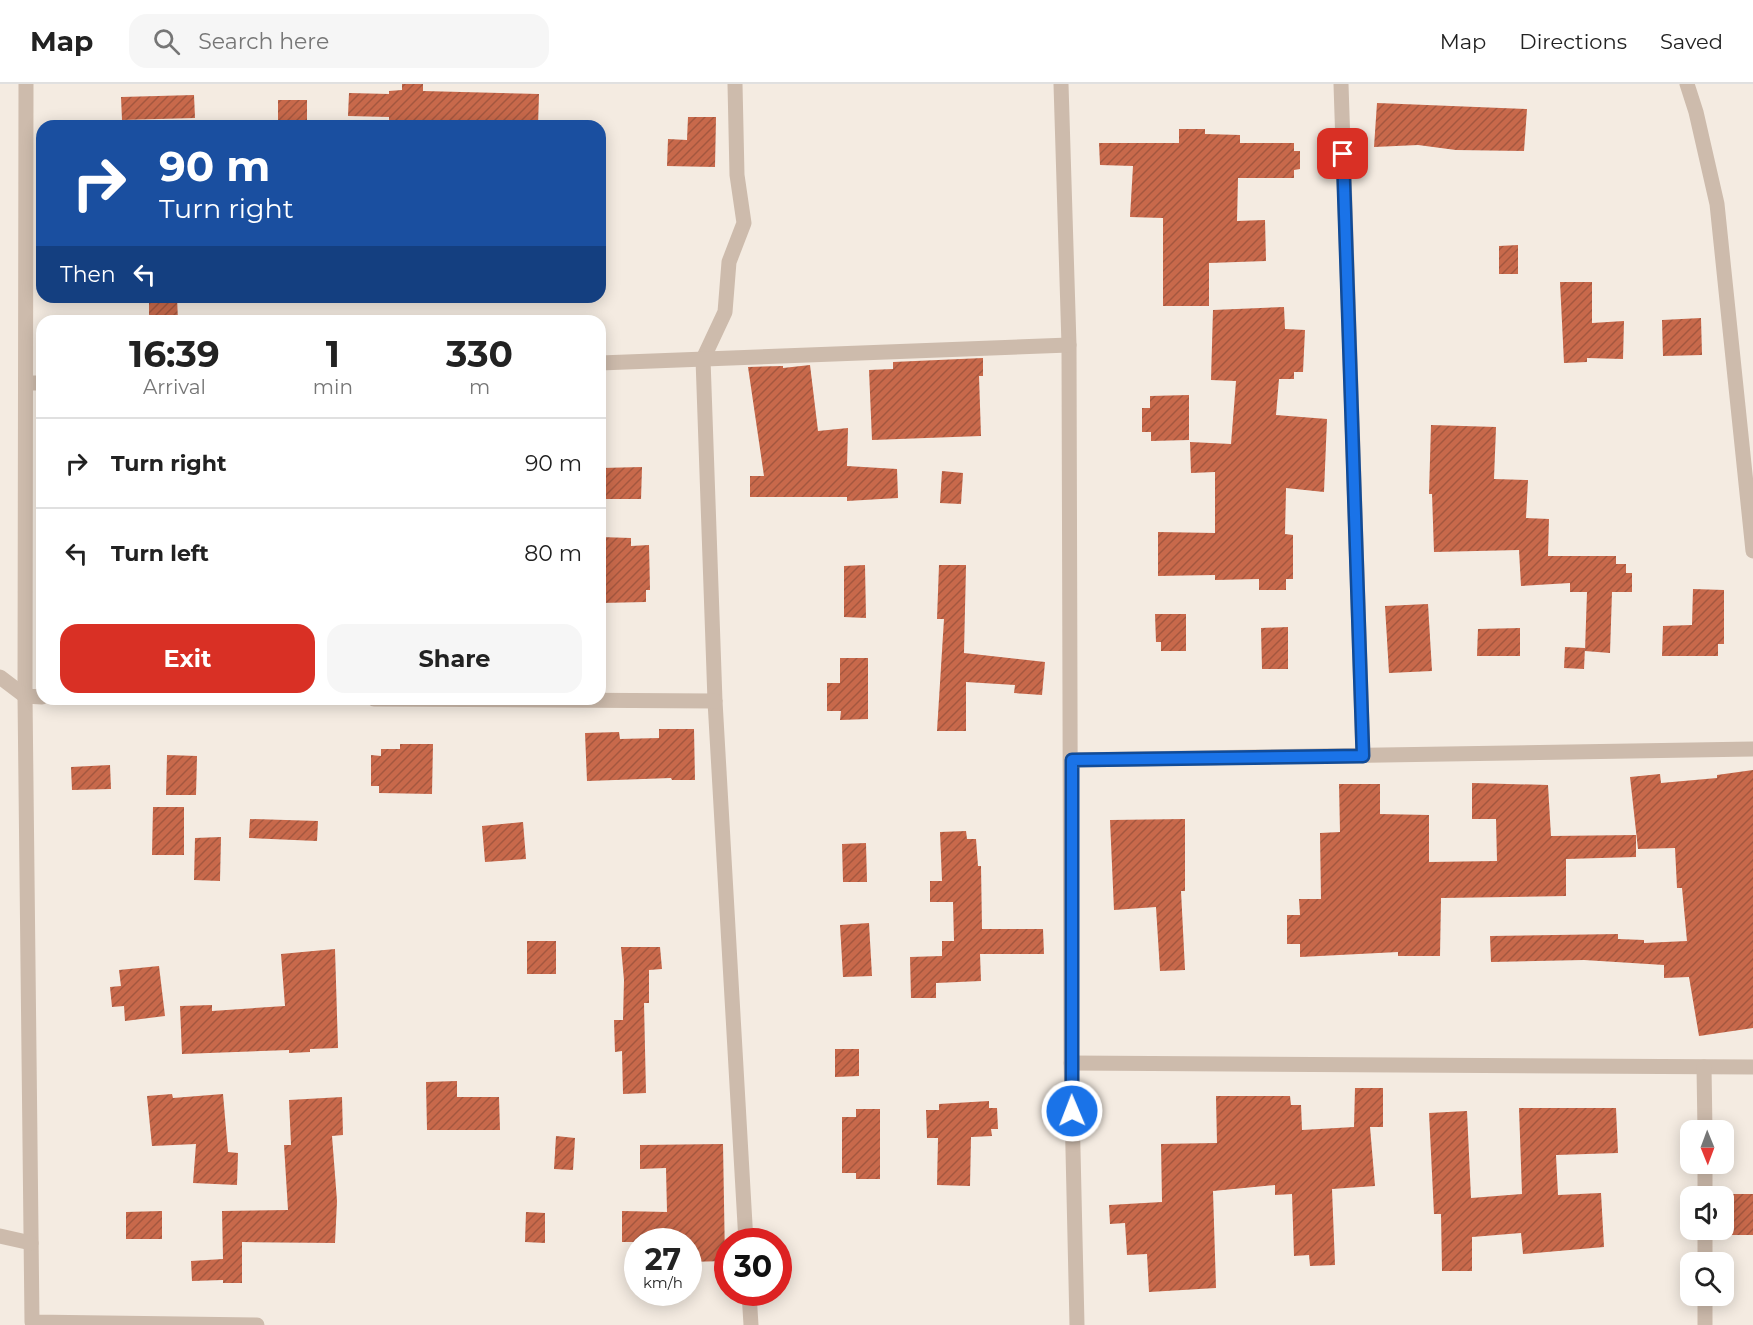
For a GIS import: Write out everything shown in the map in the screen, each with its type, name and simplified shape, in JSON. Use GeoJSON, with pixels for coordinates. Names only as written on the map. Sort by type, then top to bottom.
{"type":"FeatureCollection","features":[{"type":"Feature","properties":{"kind":"street"},"geometry":{"type":"LineString","coordinates":[[27,84],[34,383],[25,696],[32,1324],[257,1325]]}},
{"type":"Feature","properties":{"kind":"street"},"geometry":{"type":"LineString","coordinates":[[735,84],[737,175],[744,223],[729,262],[725,312],[703,359],[715,702],[745,1228]]}},
{"type":"Feature","properties":{"kind":"street"},"geometry":{"type":"LineString","coordinates":[[1061,84],[1069,345],[1072,760],[1071,1063],[1077,1325]]}},
{"type":"Feature","properties":{"kind":"street"},"geometry":{"type":"LineString","coordinates":[[1341,84],[1363,756]]}},
{"type":"Feature","properties":{"kind":"street"},"geometry":{"type":"LineString","coordinates":[[1687,84],[1696,112],[1717,204],[1753,551]]}},
{"type":"Feature","properties":{"kind":"street"},"geometry":{"type":"LineString","coordinates":[[606,363],[1069,345]]}},
{"type":"Feature","properties":{"kind":"street"},"geometry":{"type":"LineString","coordinates":[[0,677],[25,696],[36,697]]}},
{"type":"Feature","properties":{"kind":"street"},"geometry":{"type":"LineString","coordinates":[[606,701],[715,702]]}},
{"type":"Feature","properties":{"kind":"street"},"geometry":{"type":"LineString","coordinates":[[1072,760],[1753,749]]}},
{"type":"Feature","properties":{"kind":"street"},"geometry":{"type":"LineString","coordinates":[[1071,1063],[1753,1066]]}},
{"type":"Feature","properties":{"kind":"street"},"geometry":{"type":"LineString","coordinates":[[1704,1067],[1705,1120]]}},
{"type":"Feature","properties":{"kind":"street"},"geometry":{"type":"LineString","coordinates":[[0,1236],[31,1243]]}},
{"type":"Feature","properties":{"kind":"street"},"geometry":{"type":"LineString","coordinates":[[750,1306],[751,1325]]}},
{"type":"Feature","properties":{"kind":"street"},"geometry":{"type":"LineString","coordinates":[[1705,1306],[1705,1325]]}},
{"type":"Feature","properties":{"kind":"building"},"geometry":{"type":"Polygon","coordinates":[[[402,84],[423,84],[423,91],[539,94],[538,120],[389,120],[389,117],[348,116],[349,93],[389,94],[389,91],[402,90],[402,84]]]}},
{"type":"Feature","properties":{"kind":"building"},"geometry":{"type":"Polygon","coordinates":[[[194,95],[195,118],[122,120],[121,97],[194,95]]]}},
{"type":"Feature","properties":{"kind":"building"},"geometry":{"type":"Polygon","coordinates":[[[278,100],[307,100],[307,120],[278,120],[278,100]]]}},
{"type":"Feature","properties":{"kind":"building"},"geometry":{"type":"Polygon","coordinates":[[[1377,103],[1527,109],[1524,151],[1456,150],[1418,145],[1374,147],[1377,103]]]}},
{"type":"Feature","properties":{"kind":"building"},"geometry":{"type":"Polygon","coordinates":[[[688,117],[716,117],[715,167],[667,166],[668,139],[687,140],[688,117]]]}},
{"type":"Feature","properties":{"kind":"building"},"geometry":{"type":"Polygon","coordinates":[[[1179,129],[1205,129],[1205,134],[1240,135],[1240,143],[1294,143],[1294,151],[1300,151],[1300,169],[1294,170],[1294,178],[1238,178],[1237,221],[1265,220],[1266,261],[1209,263],[1209,306],[1163,306],[1163,218],[1130,217],[1133,166],[1100,165],[1099,143],[1179,143],[1179,129]]]}},
{"type":"Feature","properties":{"kind":"building"},"geometry":{"type":"Polygon","coordinates":[[[1518,245],[1518,274],[1499,274],[1499,246],[1518,245]]]}},
{"type":"Feature","properties":{"kind":"building"},"geometry":{"type":"Polygon","coordinates":[[[1560,282],[1592,282],[1592,323],[1624,321],[1623,359],[1587,358],[1587,362],[1564,363],[1560,282]]]}},
{"type":"Feature","properties":{"kind":"building"},"geometry":{"type":"Polygon","coordinates":[[[149,303],[177,303],[178,315],[149,315],[149,303]]]}},
{"type":"Feature","properties":{"kind":"building"},"geometry":{"type":"Polygon","coordinates":[[[1284,307],[1285,329],[1305,330],[1303,372],[1294,372],[1294,379],[1279,379],[1276,415],[1327,419],[1324,492],[1286,488],[1285,534],[1293,535],[1293,579],[1286,579],[1286,590],[1259,590],[1259,579],[1215,580],[1215,575],[1158,576],[1158,532],[1215,533],[1215,472],[1191,473],[1190,442],[1231,444],[1236,381],[1211,380],[1213,310],[1284,307]]]}},
{"type":"Feature","properties":{"kind":"building"},"geometry":{"type":"Polygon","coordinates":[[[1701,318],[1702,355],[1663,356],[1662,320],[1701,318]]]}},
{"type":"Feature","properties":{"kind":"building"},"geometry":{"type":"Polygon","coordinates":[[[983,358],[983,376],[979,376],[981,436],[872,440],[869,370],[893,369],[893,362],[983,358]]]}},
{"type":"Feature","properties":{"kind":"building"},"geometry":{"type":"Polygon","coordinates":[[[810,365],[818,431],[848,428],[847,466],[897,469],[898,498],[847,501],[847,497],[750,497],[750,476],[764,476],[748,367],[783,366],[783,368],[810,365]]]}},
{"type":"Feature","properties":{"kind":"building"},"geometry":{"type":"Polygon","coordinates":[[[1189,395],[1189,440],[1151,441],[1151,432],[1142,432],[1142,408],[1150,408],[1150,396],[1189,395]]]}},
{"type":"Feature","properties":{"kind":"building"},"geometry":{"type":"Polygon","coordinates":[[[1431,425],[1496,427],[1494,479],[1528,480],[1526,518],[1549,519],[1548,556],[1616,556],[1616,564],[1626,564],[1626,573],[1632,573],[1632,592],[1612,592],[1610,653],[1585,651],[1587,592],[1570,592],[1570,583],[1521,586],[1519,550],[1434,552],[1432,494],[1429,494],[1431,425]]]}},
{"type":"Feature","properties":{"kind":"building"},"geometry":{"type":"Polygon","coordinates":[[[642,467],[641,499],[606,499],[606,468],[642,467]]]}},
{"type":"Feature","properties":{"kind":"building"},"geometry":{"type":"Polygon","coordinates":[[[942,471],[963,473],[961,504],[940,503],[942,471]]]}},
{"type":"Feature","properties":{"kind":"building"},"geometry":{"type":"Polygon","coordinates":[[[606,537],[631,538],[631,546],[649,545],[650,590],[646,590],[646,602],[606,603],[606,537]]]}},
{"type":"Feature","properties":{"kind":"building"},"geometry":{"type":"Polygon","coordinates":[[[865,565],[866,618],[844,617],[844,566],[865,565]]]}},
{"type":"Feature","properties":{"kind":"building"},"geometry":{"type":"Polygon","coordinates":[[[939,565],[966,565],[964,653],[1045,662],[1042,695],[1014,693],[1015,685],[966,682],[966,731],[937,731],[944,619],[937,619],[939,565]]]}},
{"type":"Feature","properties":{"kind":"building"},"geometry":{"type":"Polygon","coordinates":[[[1693,589],[1724,590],[1724,644],[1718,644],[1718,656],[1662,656],[1663,626],[1692,625],[1693,589]]]}},
{"type":"Feature","properties":{"kind":"building"},"geometry":{"type":"Polygon","coordinates":[[[1428,604],[1432,671],[1389,673],[1385,606],[1428,604]]]}},
{"type":"Feature","properties":{"kind":"building"},"geometry":{"type":"Polygon","coordinates":[[[1155,614],[1186,614],[1186,651],[1161,651],[1161,642],[1156,642],[1155,614]]]}},
{"type":"Feature","properties":{"kind":"building"},"geometry":{"type":"Polygon","coordinates":[[[1288,627],[1288,669],[1262,669],[1261,628],[1288,627]]]}},
{"type":"Feature","properties":{"kind":"building"},"geometry":{"type":"Polygon","coordinates":[[[1520,628],[1520,656],[1477,656],[1478,629],[1520,628]]]}},
{"type":"Feature","properties":{"kind":"building"},"geometry":{"type":"Polygon","coordinates":[[[1565,647],[1585,648],[1584,669],[1564,668],[1565,647]]]}},
{"type":"Feature","properties":{"kind":"building"},"geometry":{"type":"Polygon","coordinates":[[[840,658],[868,658],[868,719],[840,720],[841,711],[827,711],[827,683],[840,683],[840,658]]]}},
{"type":"Feature","properties":{"kind":"building"},"geometry":{"type":"Polygon","coordinates":[[[659,729],[694,729],[695,780],[672,780],[671,778],[587,781],[585,733],[619,732],[620,739],[659,738],[659,729]]]}},
{"type":"Feature","properties":{"kind":"building"},"geometry":{"type":"Polygon","coordinates":[[[400,744],[433,744],[432,794],[379,793],[379,786],[371,786],[371,755],[381,756],[381,749],[400,749],[400,744]]]}},
{"type":"Feature","properties":{"kind":"building"},"geometry":{"type":"Polygon","coordinates":[[[167,755],[197,756],[196,795],[166,795],[167,755]]]}},
{"type":"Feature","properties":{"kind":"building"},"geometry":{"type":"Polygon","coordinates":[[[110,765],[111,789],[72,790],[71,767],[110,765]]]}},
{"type":"Feature","properties":{"kind":"building"},"geometry":{"type":"Polygon","coordinates":[[[1753,770],[1753,1028],[1699,1036],[1689,977],[1664,978],[1664,965],[1584,960],[1491,962],[1490,936],[1618,934],[1618,939],[1644,940],[1644,943],[1687,941],[1682,888],[1677,888],[1675,848],[1638,849],[1630,777],[1660,774],[1661,783],[1717,778],[1717,775],[1753,770]]]}},
{"type":"Feature","properties":{"kind":"building"},"geometry":{"type":"Polygon","coordinates":[[[1472,783],[1548,785],[1551,836],[1636,835],[1636,857],[1566,859],[1566,896],[1441,898],[1440,956],[1398,956],[1398,952],[1300,957],[1300,944],[1287,944],[1287,915],[1300,915],[1299,899],[1321,899],[1320,833],[1340,832],[1339,784],[1380,784],[1380,814],[1429,815],[1429,862],[1497,861],[1496,819],[1472,819],[1472,783]]]}},
{"type":"Feature","properties":{"kind":"building"},"geometry":{"type":"Polygon","coordinates":[[[153,807],[184,807],[184,855],[152,855],[153,807]]]}},
{"type":"Feature","properties":{"kind":"building"},"geometry":{"type":"Polygon","coordinates":[[[250,819],[318,821],[317,841],[249,838],[250,819]]]}},
{"type":"Feature","properties":{"kind":"building"},"geometry":{"type":"Polygon","coordinates":[[[1185,819],[1185,891],[1181,891],[1185,970],[1160,971],[1156,907],[1114,910],[1110,820],[1185,819]]]}},
{"type":"Feature","properties":{"kind":"building"},"geometry":{"type":"Polygon","coordinates":[[[523,822],[526,859],[485,862],[482,826],[523,822]]]}},
{"type":"Feature","properties":{"kind":"building"},"geometry":{"type":"Polygon","coordinates":[[[966,831],[967,839],[976,839],[978,866],[981,866],[982,929],[1043,929],[1044,954],[980,954],[981,981],[936,983],[936,998],[911,998],[910,957],[942,956],[942,941],[954,941],[953,902],[930,902],[930,881],[942,881],[940,832],[966,831]]]}},
{"type":"Feature","properties":{"kind":"building"},"geometry":{"type":"Polygon","coordinates":[[[221,837],[220,881],[194,880],[195,838],[221,837]]]}},
{"type":"Feature","properties":{"kind":"building"},"geometry":{"type":"Polygon","coordinates":[[[866,843],[867,882],[843,882],[842,844],[866,843]]]}},
{"type":"Feature","properties":{"kind":"building"},"geometry":{"type":"Polygon","coordinates":[[[869,923],[872,976],[843,977],[840,925],[869,923]]]}},
{"type":"Feature","properties":{"kind":"building"},"geometry":{"type":"Polygon","coordinates":[[[527,941],[556,941],[556,974],[527,974],[527,941]]]}},
{"type":"Feature","properties":{"kind":"building"},"geometry":{"type":"Polygon","coordinates":[[[621,947],[660,947],[662,969],[649,970],[649,1003],[644,1003],[646,1093],[623,1094],[622,1051],[615,1052],[614,1020],[623,1020],[624,980],[621,947]]]}},
{"type":"Feature","properties":{"kind":"building"},"geometry":{"type":"Polygon","coordinates":[[[335,949],[338,1048],[310,1049],[310,1052],[289,1053],[289,1050],[182,1054],[180,1006],[212,1005],[212,1011],[285,1006],[281,954],[335,949]]]}},
{"type":"Feature","properties":{"kind":"building"},"geometry":{"type":"Polygon","coordinates":[[[159,966],[165,1016],[125,1021],[124,1006],[112,1007],[110,987],[121,986],[119,970],[159,966]]]}},
{"type":"Feature","properties":{"kind":"building"},"geometry":{"type":"Polygon","coordinates":[[[835,1049],[859,1049],[859,1076],[835,1077],[835,1049]]]}},
{"type":"Feature","properties":{"kind":"building"},"geometry":{"type":"Polygon","coordinates":[[[457,1081],[457,1097],[499,1097],[500,1130],[427,1130],[426,1082],[457,1081]]]}},
{"type":"Feature","properties":{"kind":"building"},"geometry":{"type":"Polygon","coordinates":[[[1355,1088],[1383,1088],[1383,1127],[1370,1127],[1375,1186],[1332,1189],[1335,1265],[1310,1266],[1309,1255],[1294,1256],[1292,1194],[1275,1195],[1275,1185],[1213,1191],[1216,1288],[1149,1292],[1147,1254],[1127,1255],[1125,1223],[1110,1224],[1109,1205],[1162,1202],[1161,1144],[1217,1143],[1216,1096],[1290,1096],[1291,1105],[1301,1105],[1302,1130],[1354,1127],[1355,1088]]]}},
{"type":"Feature","properties":{"kind":"building"},"geometry":{"type":"Polygon","coordinates":[[[172,1094],[173,1098],[223,1094],[228,1152],[238,1153],[237,1185],[193,1183],[196,1144],[152,1146],[147,1096],[172,1094]]]}},
{"type":"Feature","properties":{"kind":"building"},"geometry":{"type":"Polygon","coordinates":[[[342,1097],[343,1135],[332,1136],[337,1201],[335,1243],[242,1242],[242,1283],[223,1283],[223,1280],[192,1281],[191,1261],[223,1259],[222,1211],[288,1210],[284,1145],[291,1145],[289,1100],[342,1097]]]}},
{"type":"Feature","properties":{"kind":"building"},"geometry":{"type":"Polygon","coordinates":[[[989,1101],[989,1108],[997,1108],[998,1129],[991,1129],[992,1136],[971,1137],[970,1186],[937,1185],[938,1138],[927,1138],[926,1110],[939,1110],[939,1104],[989,1101]]]}},
{"type":"Feature","properties":{"kind":"building"},"geometry":{"type":"Polygon","coordinates":[[[1519,1108],[1616,1108],[1618,1153],[1556,1155],[1558,1195],[1601,1193],[1604,1247],[1523,1254],[1521,1233],[1472,1237],[1472,1271],[1442,1271],[1441,1214],[1434,1214],[1429,1113],[1467,1111],[1471,1198],[1522,1194],[1519,1108]]]}},
{"type":"Feature","properties":{"kind":"building"},"geometry":{"type":"Polygon","coordinates":[[[856,1109],[880,1109],[880,1179],[856,1179],[856,1173],[842,1173],[842,1117],[856,1117],[856,1109]]]}},
{"type":"Feature","properties":{"kind":"building"},"geometry":{"type":"Polygon","coordinates":[[[556,1136],[575,1138],[573,1170],[554,1169],[556,1136]]]}},
{"type":"Feature","properties":{"kind":"building"},"geometry":{"type":"Polygon","coordinates":[[[723,1144],[724,1228],[714,1228],[714,1261],[702,1262],[702,1228],[624,1228],[624,1242],[622,1242],[622,1211],[667,1212],[666,1168],[640,1169],[640,1145],[723,1144]]]}},
{"type":"Feature","properties":{"kind":"building"},"geometry":{"type":"Polygon","coordinates":[[[1734,1194],[1753,1194],[1753,1235],[1734,1235],[1734,1194]]]}},
{"type":"Feature","properties":{"kind":"building"},"geometry":{"type":"Polygon","coordinates":[[[162,1211],[162,1239],[126,1239],[126,1212],[162,1211]]]}},
{"type":"Feature","properties":{"kind":"building"},"geometry":{"type":"Polygon","coordinates":[[[526,1212],[545,1213],[545,1243],[525,1242],[526,1212]]]}},
{"type":"Feature","properties":{"kind":"route"},"geometry":{"type":"LineString","coordinates":[[1072,1111],[1072,760],[1363,756],[1343,154]]}}]}
